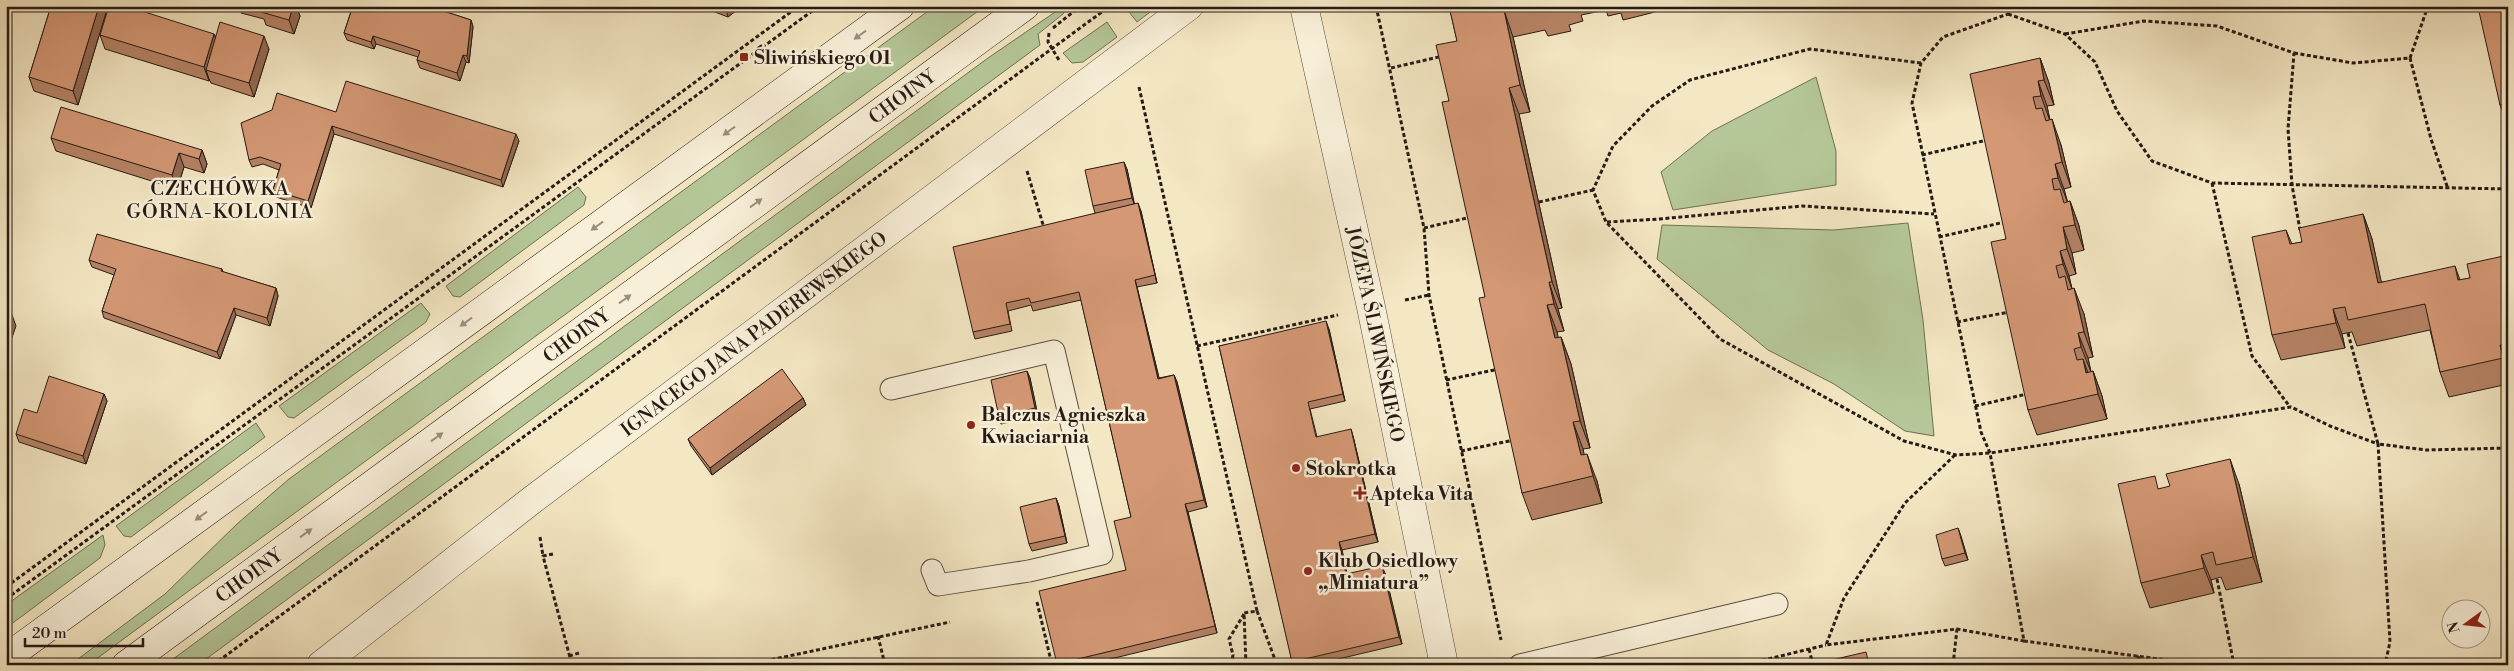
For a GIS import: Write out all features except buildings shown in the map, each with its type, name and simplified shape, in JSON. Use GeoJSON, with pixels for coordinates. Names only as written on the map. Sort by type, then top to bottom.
{"type":"FeatureCollection","features":[{"type":"Feature","properties":{"kind":"street"},"geometry":{"type":"LineString","coordinates":[[6,658],[900,6]]}},
{"type":"Feature","properties":{"kind":"street","name":"CHOINY"},"geometry":{"type":"LineString","coordinates":[[126,665],[1025,6]]}},
{"type":"Feature","properties":{"kind":"street","name":"IGNACEGO JANA PADEREWSKIEGO"},"geometry":{"type":"LineString","coordinates":[[322,665],[532,500],[1189,6]]}},
{"type":"Feature","properties":{"kind":"street","name":"JÓZEFA ŚLIWIŃSKIEGO"},"geometry":{"type":"LineString","coordinates":[[1304,6],[1371,308],[1444,665]]}},
{"type":"Feature","properties":{"kind":"lane"},"geometry":{"type":"LineString","coordinates":[[891,389],[1054,351],[1102,554],[1029,571],[938,585],[932,570]]}},
{"type":"Feature","properties":{"kind":"lane"},"geometry":{"type":"LineString","coordinates":[[1520,665],[1778,604]]}},
{"type":"Feature","properties":{"kind":"path"},"geometry":{"type":"LineString","coordinates":[[6,587],[799,6]]}},
{"type":"Feature","properties":{"kind":"path"},"geometry":{"type":"LineString","coordinates":[[6,598],[819,6]]}},
{"type":"Feature","properties":{"kind":"path"},"geometry":{"type":"LineString","coordinates":[[1076,6],[1078,8],[1049,31],[1048,42],[1078,88]]}},
{"type":"Feature","properties":{"kind":"path"},"geometry":{"type":"LineString","coordinates":[[213,665],[1110,6]]}},
{"type":"Feature","properties":{"kind":"path"},"geometry":{"type":"LineString","coordinates":[[1376,6],[1391,68],[1424,228],[1429,295],[1502,646]]}},
{"type":"Feature","properties":{"kind":"path"},"geometry":{"type":"LineString","coordinates":[[2008,6],[2008,14]]}},
{"type":"Feature","properties":{"kind":"path"},"geometry":{"type":"LineString","coordinates":[[2428,6],[2410,58],[2431,139],[2448,189]]}},
{"type":"Feature","properties":{"kind":"path"},"geometry":{"type":"LineString","coordinates":[[2024,640],[1990,453],[1981,432],[1975,406],[1938,237],[1912,103],[1921,63],[1943,36],[2008,14],[2065,34],[2095,62],[2118,111],[2152,161],[2212,183],[2448,189],[2508,188]]}},
{"type":"Feature","properties":{"kind":"path"},"geometry":{"type":"LineString","coordinates":[[2065,34],[2144,22],[2216,26],[2294,53],[2353,63],[2410,58]]}},
{"type":"Feature","properties":{"kind":"path"},"geometry":{"type":"LineString","coordinates":[[1921,63],[1810,48],[1690,80],[1652,106],[1613,146],[1593,190],[1606,222],[1720,339],[1904,441],[1956,455],[1990,453],[2291,407]]}},
{"type":"Feature","properties":{"kind":"path"},"geometry":{"type":"LineString","coordinates":[[2294,53],[2288,129],[2292,185],[2300,231]]}},
{"type":"Feature","properties":{"kind":"path"},"geometry":{"type":"LineString","coordinates":[[1391,68],[1445,56]]}},
{"type":"Feature","properties":{"kind":"path"},"geometry":{"type":"LineString","coordinates":[[1138,84],[1257,611],[1277,665]]}},
{"type":"Feature","properties":{"kind":"path"},"geometry":{"type":"LineString","coordinates":[[1922,155],[1988,140]]}},
{"type":"Feature","properties":{"kind":"path"},"geometry":{"type":"LineString","coordinates":[[1026,166],[1044,228]]}},
{"type":"Feature","properties":{"kind":"path"},"geometry":{"type":"LineString","coordinates":[[2212,183],[2252,356],[2291,407],[2330,426],[2378,444],[2426,450],[2508,448]]}},
{"type":"Feature","properties":{"kind":"path"},"geometry":{"type":"LineString","coordinates":[[1539,202],[1593,190]]}},
{"type":"Feature","properties":{"kind":"path"},"geometry":{"type":"LineString","coordinates":[[1606,222],[1802,206],[1934,214]]}},
{"type":"Feature","properties":{"kind":"path"},"geometry":{"type":"LineString","coordinates":[[1424,228],[1472,217]]}},
{"type":"Feature","properties":{"kind":"path"},"geometry":{"type":"LineString","coordinates":[[1938,237],[2006,222]]}},
{"type":"Feature","properties":{"kind":"path"},"geometry":{"type":"LineString","coordinates":[[1197,346],[1429,295]]}},
{"type":"Feature","properties":{"kind":"path"},"geometry":{"type":"LineString","coordinates":[[1957,322],[2010,312]]}},
{"type":"Feature","properties":{"kind":"path"},"geometry":{"type":"LineString","coordinates":[[2348,333],[2378,444],[2390,642],[2385,665]]}},
{"type":"Feature","properties":{"kind":"path"},"geometry":{"type":"LineString","coordinates":[[1446,380],[1499,369]]}},
{"type":"Feature","properties":{"kind":"path"},"geometry":{"type":"LineString","coordinates":[[1975,406],[2028,394]]}},
{"type":"Feature","properties":{"kind":"path"},"geometry":{"type":"LineString","coordinates":[[1461,452],[1514,440]]}},
{"type":"Feature","properties":{"kind":"path"},"geometry":{"type":"LineString","coordinates":[[1826,645],[1844,598],[1905,503],[1956,455]]}},
{"type":"Feature","properties":{"kind":"path"},"geometry":{"type":"LineString","coordinates":[[553,554],[543,556],[572,665]]}},
{"type":"Feature","properties":{"kind":"path"},"geometry":{"type":"LineString","coordinates":[[1029,571],[1052,665]]}},
{"type":"Feature","properties":{"kind":"path"},"geometry":{"type":"LineString","coordinates":[[2217,578],[2234,665]]}},
{"type":"Feature","properties":{"kind":"path"},"geometry":{"type":"LineString","coordinates":[[1244,613],[1257,611]]}},
{"type":"Feature","properties":{"kind":"path"},"geometry":{"type":"LineString","coordinates":[[1231,665],[1233,655],[1229,639],[1244,613]]}},
{"type":"Feature","properties":{"kind":"path"},"geometry":{"type":"LineString","coordinates":[[1244,613],[1246,665]]}},
{"type":"Feature","properties":{"kind":"path"},"geometry":{"type":"LineString","coordinates":[[746,665],[950,622]]}},
{"type":"Feature","properties":{"kind":"path"},"geometry":{"type":"LineString","coordinates":[[1953,665],[1957,629]]}},
{"type":"Feature","properties":{"kind":"path"},"geometry":{"type":"LineString","coordinates":[[1743,665],[1826,645],[1957,629],[2204,665]]}},
{"type":"Feature","properties":{"kind":"path"},"geometry":{"type":"LineString","coordinates":[[878,636],[885,665]]}},
{"type":"Feature","properties":{"kind":"path"},"geometry":{"type":"LineString","coordinates":[[1809,649],[1812,665]]}},
{"type":"Feature","properties":{"kind":"path"},"geometry":{"type":"LineString","coordinates":[[570,656],[579,653]]}},
{"type":"Feature","properties":{"kind":"path"},"geometry":{"type":"LineString","coordinates":[[2136,656],[2147,665]]}},
{"type":"Feature","properties":{"kind":"green space"},"geometry":{"type":"Polygon","coordinates":[[[935,6],[985,6],[88,665],[70,665],[165,594],[237,524],[289,479],[935,6]]]}},
{"type":"Feature","properties":{"kind":"green space"},"geometry":{"type":"Polygon","coordinates":[[[1064,6],[1065,11],[1063,14],[1038,34],[1040,45],[198,665],[165,665],[988,58],[1064,6]]]}},
{"type":"Feature","properties":{"kind":"green space"},"geometry":{"type":"Polygon","coordinates":[[[1126,6],[1158,6],[1137,22],[1126,6]]]}},
{"type":"Feature","properties":{"kind":"green space"},"geometry":{"type":"Polygon","coordinates":[[[1107,22],[1117,37],[1083,62],[1072,63],[1063,53],[1107,22]]]}},
{"type":"Feature","properties":{"kind":"green space"},"geometry":{"type":"Polygon","coordinates":[[[1816,77],[1836,151],[1836,185],[1673,210],[1661,172],[1712,131],[1816,77]]]}},
{"type":"Feature","properties":{"kind":"green space"},"geometry":{"type":"Polygon","coordinates":[[[578,187],[586,197],[584,205],[460,297],[453,296],[446,286],[578,187]]]}},
{"type":"Feature","properties":{"kind":"green space"},"geometry":{"type":"Polygon","coordinates":[[[1908,223],[1923,320],[1934,436],[1905,431],[1834,384],[1768,350],[1657,259],[1662,225],[1834,230],[1908,223]]]}},
{"type":"Feature","properties":{"kind":"green space"},"geometry":{"type":"Polygon","coordinates":[[[421,303],[430,314],[426,322],[294,418],[288,417],[279,406],[421,303]]]}},
{"type":"Feature","properties":{"kind":"green space"},"geometry":{"type":"Polygon","coordinates":[[[256,423],[265,437],[131,537],[124,536],[116,526],[256,423]]]}},
{"type":"Feature","properties":{"kind":"green space"},"geometry":{"type":"Polygon","coordinates":[[[103,535],[105,545],[100,558],[6,628],[6,605],[103,535]]]}},
{"type":"Feature","properties":{"kind":"place","name":"Śliwińskiego 01"},"geometry":{"type":"Point","coordinates":[744,57]}},
{"type":"Feature","properties":{"kind":"place","name":"Balczus Agnieszka Kwiaciarnia"},"geometry":{"type":"Point","coordinates":[971,425]}},
{"type":"Feature","properties":{"kind":"place","name":"Stokrotka"},"geometry":{"type":"Point","coordinates":[1296,468]}},
{"type":"Feature","properties":{"kind":"place","name":"Apteka Vita"},"geometry":{"type":"Point","coordinates":[1360,493]}},
{"type":"Feature","properties":{"kind":"place","name":"Klub Osiedlowy „Miniatura”"},"geometry":{"type":"Point","coordinates":[1308,571]}},
{"type":"Feature","properties":{"kind":"district","name":"CZECHÓWKA GÓRNA-KOLONIA"},"geometry":{"type":"Point","coordinates":[220,200]}}]}
